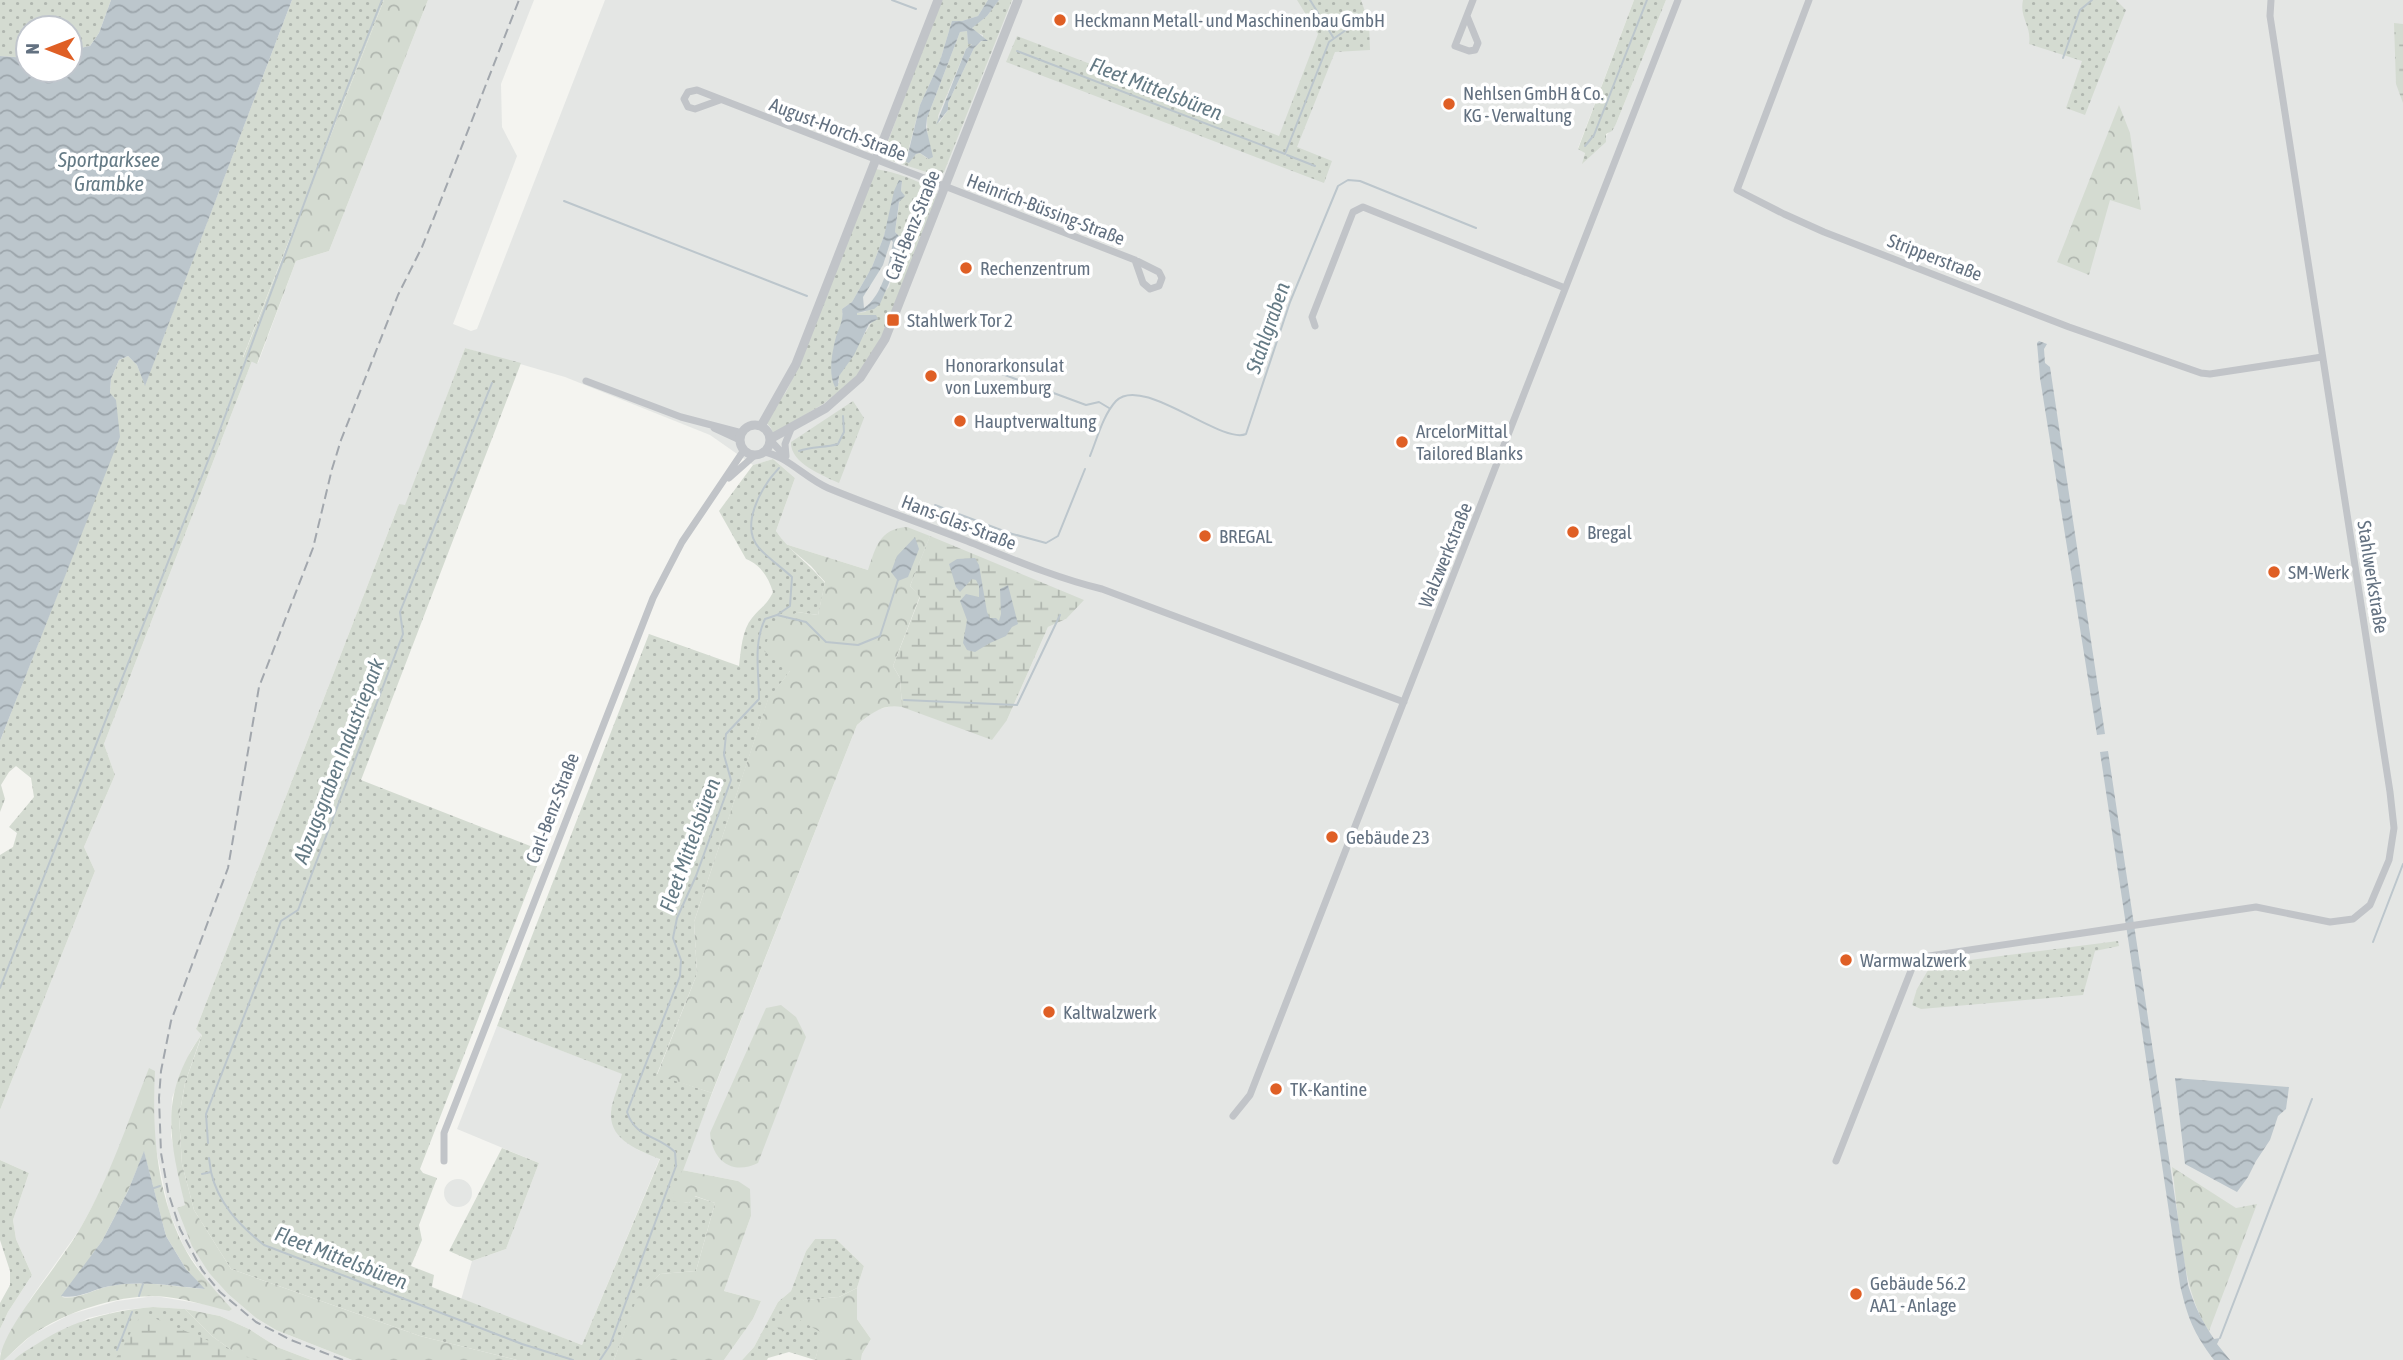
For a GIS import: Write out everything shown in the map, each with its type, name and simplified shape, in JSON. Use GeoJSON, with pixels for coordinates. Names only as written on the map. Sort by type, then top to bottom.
{"type":"FeatureCollection","features":[{"type":"Feature","properties":{"kind":"street"},"geometry":{"type":"LineString","coordinates":[[761,426],[796,364],[938,0]]}},
{"type":"Feature","properties":{"kind":"street","name":"Carl-Benz-Straße"},"geometry":{"type":"LineString","coordinates":[[725,481],[769,447],[770,440],[827,408],[860,378],[870,365],[885,339],[1018,0]]}},
{"type":"Feature","properties":{"kind":"street"},"geometry":{"type":"LineString","coordinates":[[1467,16],[1478,43],[1475,50],[1469,51],[1455,46],[1473,0]]}},
{"type":"Feature","properties":{"kind":"street","name":"Walzwerkstraße"},"geometry":{"type":"LineString","coordinates":[[1233,1116],[1250,1095],[1531,382],[1678,0]]}},
{"type":"Feature","properties":{"kind":"street","name":"Stripperstraße"},"geometry":{"type":"LineString","coordinates":[[1809,0],[1737,190],[1824,232],[2061,324],[2201,373],[2210,374],[2322,357]]}},
{"type":"Feature","properties":{"kind":"street","name":"Stahlwerkstraße"},"geometry":{"type":"LineString","coordinates":[[1836,1161],[1916,958],[2256,907],[2330,922],[2353,919],[2370,905],[2389,860],[2394,828],[2390,792],[2270,16],[2271,0]]}},
{"type":"Feature","properties":{"kind":"street","name":"August-Horch-Straße"},"geometry":{"type":"LineString","coordinates":[[720,100],[946,187]]}},
{"type":"Feature","properties":{"kind":"street","name":"Heinrich-Büssing-Straße"},"geometry":{"type":"LineString","coordinates":[[946,187],[1135,260]]}},
{"type":"Feature","properties":{"kind":"street"},"geometry":{"type":"LineString","coordinates":[[1315,326],[1312,317],[1353,212],[1363,207],[1565,288]]}},
{"type":"Feature","properties":{"kind":"street"},"geometry":{"type":"LineString","coordinates":[[586,382],[713,427],[725,428],[741,437],[744,450],[759,454]]}},
{"type":"Feature","properties":{"kind":"street"},"geometry":{"type":"LineString","coordinates":[[741,437],[750,426],[761,426],[768,431],[770,440]]}},
{"type":"Feature","properties":{"kind":"street"},"geometry":{"type":"LineString","coordinates":[[786,457],[785,444],[791,429]]}},
{"type":"Feature","properties":{"kind":"street","name":"Hans-Glas-Straße"},"geometry":{"type":"LineString","coordinates":[[770,440],[808,478]]}},
{"type":"Feature","properties":{"kind":"street","name":"Carl-Benz-Straße"},"geometry":{"type":"LineString","coordinates":[[444,1161],[444,1133],[653,598],[682,542],[744,450]]}},
{"type":"Feature","properties":{"kind":"street","name":"Hans-Glas-Straße"},"geometry":{"type":"LineString","coordinates":[[759,454],[778,456],[808,478],[879,508],[1069,581],[1102,589],[1404,702]]}},
{"type":"Feature","properties":{"kind":"shaded area"},"geometry":{"type":"Polygon","coordinates":[[[428,0],[534,0],[501,84],[502,127],[517,156],[453,324],[471,331],[477,329],[605,0],[1634,0],[1578,148],[1585,152],[1583,163],[1616,124],[1666,0],[2403,0],[2403,1360],[861,1360],[871,1339],[857,1319],[857,1288],[864,1266],[836,1239],[815,1239],[806,1251],[791,1291],[778,1302],[754,1347],[742,1360],[724,1360],[753,1319],[761,1301],[724,1291],[751,1216],[738,1181],[682,1170],[857,725],[876,710],[896,705],[1007,720],[1048,627],[1066,619],[868,570],[785,544],[776,531],[795,478],[773,459],[753,465],[710,435],[565,377],[465,348],[405,506],[399,504],[196,1029],[202,1034],[191,1050],[172,1098],[171,1135],[185,1205],[178,1208],[209,1273],[256,1318],[276,1330],[352,1360],[311,1360],[277,1347],[249,1329],[220,1316],[185,1309],[153,1307],[88,1318],[14,1360],[4,1360],[33,1334],[71,1314],[117,1301],[155,1296],[232,1309],[208,1283],[184,1247],[169,1211],[155,1144],[153,1110],[100,1192],[80,1229],[31,1298],[0,1354],[0,1329],[32,1275],[16,1239],[13,1220],[29,1173],[0,1160],[0,1110],[95,871],[84,847],[115,775],[104,744],[252,361],[258,363],[296,261],[329,251],[428,0]]]}},
{"type":"Feature","properties":{"kind":"shaded area"},"geometry":{"type":"Polygon","coordinates":[[[497,1026],[623,1074],[611,1111],[638,1150],[660,1158],[582,1345],[461,1300],[472,1261],[506,1249],[539,1163],[457,1129],[497,1026]]]}},
{"type":"Feature","properties":{"kind":"shaded area"},"geometry":{"type":"Polygon","coordinates":[[[458,1179],[468,1183],[472,1193],[468,1203],[458,1207],[448,1203],[444,1193],[448,1183],[458,1179]]]}},
{"type":"Feature","properties":{"kind":"green space"},"geometry":{"type":"Polygon","coordinates":[[[0,0],[111,0],[99,33],[90,46],[84,47],[84,14],[14,14],[14,57],[0,56],[0,0]]]}},
{"type":"Feature","properties":{"kind":"green space"},"geometry":{"type":"Polygon","coordinates":[[[292,0],[384,0],[243,357],[252,361],[104,744],[115,775],[84,847],[95,871],[0,1110],[0,855],[13,847],[17,833],[9,827],[34,797],[31,778],[16,766],[1,785],[5,799],[0,812],[0,741],[85,524],[111,379],[119,360],[128,356],[137,365],[145,385],[292,0]]]}},
{"type":"Feature","properties":{"kind":"green space"},"geometry":{"type":"Polygon","coordinates":[[[384,0],[428,0],[329,251],[296,261],[257,364],[243,358],[384,0]]]}},
{"type":"Feature","properties":{"kind":"green space"},"geometry":{"type":"Polygon","coordinates":[[[941,0],[988,0],[978,16],[952,21],[940,61],[920,105],[906,159],[910,161],[920,153],[928,159],[927,118],[960,32],[967,31],[968,43],[973,43],[966,49],[938,116],[939,123],[948,110],[948,103],[974,48],[983,40],[983,35],[975,32],[972,27],[987,16],[999,0],[1012,0],[944,172],[939,176],[889,160],[884,152],[941,0]]]}},
{"type":"Feature","properties":{"kind":"green space"},"geometry":{"type":"Polygon","coordinates":[[[1297,0],[1361,0],[1369,23],[1370,50],[1335,52],[1297,147],[1332,161],[1324,183],[1006,62],[1017,36],[1279,136],[1318,34],[1297,0]]]}},
{"type":"Feature","properties":{"kind":"green space"},"geometry":{"type":"Polygon","coordinates":[[[1634,0],[1666,0],[1616,124],[1612,131],[1606,134],[1606,142],[1582,164],[1585,153],[1578,149],[1634,0]]]}},
{"type":"Feature","properties":{"kind":"green space"},"geometry":{"type":"Polygon","coordinates":[[[2023,0],[2116,0],[2126,10],[2085,115],[2066,108],[2082,61],[2029,44],[2023,0]]]}},
{"type":"Feature","properties":{"kind":"green space"},"geometry":{"type":"Polygon","coordinates":[[[2394,23],[2403,24],[2403,103],[2396,84],[2394,23]]]}},
{"type":"Feature","properties":{"kind":"green space"},"geometry":{"type":"Polygon","coordinates":[[[2119,105],[2130,133],[2141,210],[2110,200],[2089,275],[2057,262],[2119,105]]]}},
{"type":"Feature","properties":{"kind":"green space"},"geometry":{"type":"Polygon","coordinates":[[[876,169],[908,178],[931,189],[937,194],[933,206],[882,336],[859,373],[823,404],[773,434],[765,421],[786,392],[801,361],[876,169]],[[900,180],[872,267],[852,302],[842,309],[843,318],[833,350],[834,384],[839,383],[839,376],[876,315],[857,313],[865,312],[889,287],[898,258],[905,246],[905,242],[895,232],[902,184],[900,180]]]}},
{"type":"Feature","properties":{"kind":"green space"},"geometry":{"type":"Polygon","coordinates":[[[465,348],[521,363],[361,780],[543,851],[420,1169],[423,1173],[437,1178],[419,1225],[422,1240],[411,1266],[434,1275],[432,1287],[582,1345],[660,1159],[627,1143],[615,1130],[611,1112],[622,1074],[497,1026],[649,634],[739,666],[746,628],[773,592],[763,572],[746,559],[719,511],[753,465],[773,459],[795,478],[776,531],[825,583],[818,615],[797,612],[790,671],[768,700],[694,922],[697,974],[657,1074],[712,1093],[672,1200],[689,1203],[694,1196],[715,1203],[696,1271],[660,1274],[638,1298],[614,1360],[517,1360],[420,1336],[231,1269],[194,1210],[182,1164],[179,1117],[185,1083],[202,1035],[196,1029],[399,504],[405,505],[465,348]]]}},
{"type":"Feature","properties":{"kind":"green space"},"geometry":{"type":"Polygon","coordinates":[[[853,401],[864,418],[839,483],[801,462],[792,449],[791,442],[853,401]]]}},
{"type":"Feature","properties":{"kind":"green space"},"geometry":{"type":"Polygon","coordinates":[[[907,527],[930,536],[910,586],[920,596],[893,666],[900,678],[902,707],[883,708],[857,725],[712,1093],[657,1075],[697,974],[694,922],[768,699],[790,671],[764,651],[771,628],[797,612],[818,615],[825,582],[785,544],[868,570],[876,547],[884,535],[907,527]]]}},
{"type":"Feature","properties":{"kind":"green space"},"geometry":{"type":"Polygon","coordinates":[[[930,536],[1084,600],[1066,619],[1048,627],[1007,720],[992,740],[902,707],[900,678],[893,666],[920,597],[910,586],[930,536]]]}},
{"type":"Feature","properties":{"kind":"green space"},"geometry":{"type":"Polygon","coordinates":[[[2118,941],[2119,946],[2095,951],[2083,995],[1921,1009],[1912,1005],[1917,989],[1931,965],[2118,941]]]}},
{"type":"Feature","properties":{"kind":"green space"},"geometry":{"type":"Polygon","coordinates":[[[781,1005],[796,1017],[806,1037],[758,1163],[749,1167],[732,1166],[719,1158],[710,1133],[766,1008],[781,1005]]]}},
{"type":"Feature","properties":{"kind":"green space"},"geometry":{"type":"Polygon","coordinates":[[[202,1034],[185,1083],[179,1117],[182,1164],[194,1210],[231,1269],[420,1336],[517,1360],[352,1360],[276,1330],[256,1318],[228,1294],[209,1273],[192,1246],[177,1208],[185,1205],[175,1158],[171,1117],[179,1077],[202,1034]]]}},
{"type":"Feature","properties":{"kind":"green space"},"geometry":{"type":"Polygon","coordinates":[[[149,1068],[155,1071],[155,1137],[161,1181],[174,1224],[188,1254],[205,1279],[232,1309],[229,1311],[155,1296],[107,1302],[45,1327],[4,1360],[0,1360],[14,1324],[72,1241],[91,1208],[110,1169],[149,1068]],[[144,1152],[128,1191],[102,1241],[62,1297],[74,1297],[110,1286],[133,1284],[204,1289],[186,1269],[166,1236],[144,1152]]]}},
{"type":"Feature","properties":{"kind":"green space"},"geometry":{"type":"Polygon","coordinates":[[[502,1148],[539,1163],[506,1249],[472,1261],[449,1251],[502,1148]]]}},
{"type":"Feature","properties":{"kind":"green space"},"geometry":{"type":"Polygon","coordinates":[[[0,1160],[29,1173],[13,1220],[16,1239],[32,1275],[0,1329],[0,1303],[10,1285],[10,1271],[0,1240],[0,1160]]]}},
{"type":"Feature","properties":{"kind":"green space"},"geometry":{"type":"Polygon","coordinates":[[[2172,1167],[2236,1208],[2257,1204],[2209,1331],[2192,1295],[2187,1274],[2172,1167]]]}},
{"type":"Feature","properties":{"kind":"green space"},"geometry":{"type":"Polygon","coordinates":[[[682,1170],[738,1181],[750,1189],[751,1216],[724,1291],[761,1301],[753,1319],[724,1360],[614,1360],[637,1298],[660,1274],[696,1271],[715,1203],[695,1196],[689,1203],[671,1201],[682,1170]]]}},
{"type":"Feature","properties":{"kind":"green space"},"geometry":{"type":"Polygon","coordinates":[[[815,1239],[836,1239],[864,1266],[857,1288],[839,1297],[804,1300],[798,1318],[823,1333],[815,1360],[789,1352],[767,1360],[742,1360],[754,1347],[778,1302],[791,1291],[806,1251],[815,1239]]]}},
{"type":"Feature","properties":{"kind":"green space"},"geometry":{"type":"Polygon","coordinates":[[[857,1288],[857,1319],[871,1339],[861,1360],[815,1360],[822,1333],[798,1319],[781,1333],[775,1324],[804,1300],[839,1297],[857,1288]]]}},
{"type":"Feature","properties":{"kind":"green space"},"geometry":{"type":"Polygon","coordinates":[[[153,1307],[185,1309],[212,1336],[245,1360],[14,1360],[25,1351],[78,1323],[107,1314],[153,1307]]]}},
{"type":"Feature","properties":{"kind":"green space"},"geometry":{"type":"Polygon","coordinates":[[[185,1309],[220,1316],[249,1329],[277,1347],[311,1360],[245,1360],[212,1336],[185,1309]]]}},
{"type":"Feature","properties":{"kind":"green space"},"geometry":{"type":"Polygon","coordinates":[[[142,1313],[255,1360],[115,1360],[142,1313]]]}},
{"type":"Feature","properties":{"kind":"water","name":"Sportparksee Grambke"},"geometry":{"type":"Polygon","coordinates":[[[111,0],[292,0],[145,386],[137,365],[128,356],[119,360],[111,379],[110,393],[116,400],[120,437],[0,741],[0,56],[14,57],[14,84],[84,84],[84,47],[90,46],[99,33],[111,0]]]}},
{"type":"Feature","properties":{"kind":"water"},"geometry":{"type":"Polygon","coordinates":[[[988,0],[999,0],[987,16],[972,28],[988,41],[981,41],[974,48],[948,103],[948,110],[936,125],[966,49],[972,44],[968,44],[967,31],[960,32],[927,118],[926,127],[933,157],[929,159],[920,153],[909,163],[906,162],[920,105],[940,61],[952,21],[978,16],[988,0]]]}},
{"type":"Feature","properties":{"kind":"water"},"geometry":{"type":"Polygon","coordinates":[[[899,180],[902,181],[901,191],[905,196],[899,202],[895,232],[905,242],[905,246],[880,304],[874,309],[857,313],[876,315],[878,319],[869,324],[854,355],[839,376],[838,386],[835,387],[831,363],[842,320],[842,309],[852,302],[872,267],[884,236],[899,180]],[[891,240],[883,265],[863,297],[864,308],[880,287],[893,242],[891,240]]]}},
{"type":"Feature","properties":{"kind":"water"},"geometry":{"type":"Polygon","coordinates":[[[2039,341],[2047,344],[2044,349],[2045,363],[2050,367],[2105,734],[2097,735],[2040,378],[2039,341]]]}},
{"type":"Feature","properties":{"kind":"water"},"geometry":{"type":"Polygon","coordinates":[[[915,537],[919,549],[908,577],[898,581],[891,572],[897,556],[915,537]]]}},
{"type":"Feature","properties":{"kind":"water"},"geometry":{"type":"Polygon","coordinates":[[[975,558],[979,565],[990,618],[999,621],[1000,589],[1008,585],[1018,624],[1012,627],[1006,636],[975,652],[967,650],[963,643],[967,620],[960,601],[966,594],[979,597],[979,586],[976,580],[972,579],[960,592],[949,564],[957,559],[975,558]]]}},
{"type":"Feature","properties":{"kind":"water"},"geometry":{"type":"Polygon","coordinates":[[[2108,751],[2188,1285],[2206,1326],[2214,1339],[2220,1338],[2217,1344],[2230,1360],[2214,1360],[2207,1350],[2192,1325],[2180,1285],[2100,752],[2108,751]]]}},
{"type":"Feature","properties":{"kind":"water"},"geometry":{"type":"Polygon","coordinates":[[[2175,1078],[2289,1087],[2286,1109],[2278,1116],[2270,1140],[2237,1192],[2185,1164],[2175,1078]]]}},
{"type":"Feature","properties":{"kind":"water"},"geometry":{"type":"Polygon","coordinates":[[[144,1151],[166,1236],[186,1269],[205,1289],[134,1284],[110,1286],[73,1297],[61,1296],[102,1241],[128,1191],[144,1151]]]}},
{"type":"Feature","properties":{"kind":"waterway"},"geometry":{"type":"LineString","coordinates":[[0,988],[215,443],[382,0]]}},
{"type":"Feature","properties":{"kind":"waterway","name":"Fleet Mittelsbüren"},"geometry":{"type":"LineString","coordinates":[[892,0],[916,9]]}},
{"type":"Feature","properties":{"kind":"waterway","name":"Fleet Mittelsbüren"},"geometry":{"type":"LineString","coordinates":[[1310,0],[1333,37]]}},
{"type":"Feature","properties":{"kind":"waterway","name":"Stahlgraben"},"geometry":{"type":"LineString","coordinates":[[1585,146],[1594,135],[1647,0]]}},
{"type":"Feature","properties":{"kind":"waterway"},"geometry":{"type":"LineString","coordinates":[[2063,58],[2080,10],[2092,0]]}},
{"type":"Feature","properties":{"kind":"waterway","name":"Fleet Mittelsbüren"},"geometry":{"type":"LineString","coordinates":[[1017,51],[1285,154],[1329,42],[1353,25]]}},
{"type":"Feature","properties":{"kind":"waterway","name":"Fleet Mittelsbüren"},"geometry":{"type":"LineString","coordinates":[[1287,155],[1315,166]]}},
{"type":"Feature","properties":{"kind":"waterway","name":"Stahlgraben"},"geometry":{"type":"LineString","coordinates":[[1090,456],[1111,407],[1128,395],[1144,396],[1162,402],[1234,435],[1246,434],[1290,302],[1338,186],[1348,180],[1360,181],[1476,228]]}},
{"type":"Feature","properties":{"kind":"waterway","name":"Fleet Mittelsbüren"},"geometry":{"type":"LineString","coordinates":[[564,201],[807,296]]}},
{"type":"Feature","properties":{"kind":"waterway","name":"Fleet Mittelsbüren"},"geometry":{"type":"LineString","coordinates":[[967,361],[1086,405],[1099,402],[1109,408]]}},
{"type":"Feature","properties":{"kind":"waterway","name":"Abzugsgraben Industriepark"},"geometry":{"type":"LineString","coordinates":[[208,1143],[206,1114],[281,921],[298,910],[403,634],[400,612],[492,383]]}},
{"type":"Feature","properties":{"kind":"waterway","name":"Fleet Mittelsbüren"},"geometry":{"type":"LineString","coordinates":[[799,451],[838,444],[844,432],[843,416]]}},
{"type":"Feature","properties":{"kind":"waterway","name":"Fleet Mittelsbüren"},"geometry":{"type":"LineString","coordinates":[[600,1360],[610,1345],[676,1166],[675,1152],[641,1132],[627,1112],[680,976],[681,960],[673,938],[677,918],[696,876],[731,780],[724,755],[726,734],[759,699],[758,648],[765,619],[790,606],[792,577],[759,548],[753,539],[751,528],[760,495],[779,468]]}},
{"type":"Feature","properties":{"kind":"waterway","name":"Stahlgraben"},"geometry":{"type":"LineString","coordinates":[[935,505],[1009,533],[1046,543],[1058,536],[1085,469]]}},
{"type":"Feature","properties":{"kind":"waterway","name":"Stahlgraben"},"geometry":{"type":"LineString","coordinates":[[777,615],[806,622],[826,642],[858,645],[880,636],[898,580]]}},
{"type":"Feature","properties":{"kind":"waterway"},"geometry":{"type":"LineString","coordinates":[[904,700],[1017,705],[1060,615]]}},
{"type":"Feature","properties":{"kind":"waterway"},"geometry":{"type":"LineString","coordinates":[[2373,942],[2403,864]]}},
{"type":"Feature","properties":{"kind":"waterway"},"geometry":{"type":"LineString","coordinates":[[2220,1338],[2312,1099]]}},
{"type":"Feature","properties":{"kind":"waterway","name":"Fleet Mittelsbüren"},"geometry":{"type":"LineString","coordinates":[[202,1174],[211,1172],[209,1158]]}},
{"type":"Feature","properties":{"kind":"waterway","name":"Fleet Mittelsbüren"},"geometry":{"type":"LineString","coordinates":[[211,1172],[219,1194],[231,1213],[264,1245],[522,1344],[573,1360]]}},
{"type":"Feature","properties":{"kind":"waterway","name":"Abzugsgraben Industriepark"},"geometry":{"type":"LineString","coordinates":[[151,1189],[160,1186]]}},
{"type":"Feature","properties":{"kind":"waterway","name":"Abzugsgraben Industriepark"},"geometry":{"type":"LineString","coordinates":[[139,1296],[143,1284]]}},
{"type":"Feature","properties":{"kind":"waterway","name":"Abzugsgraben Industriepark"},"geometry":{"type":"LineString","coordinates":[[117,1350],[132,1312]]}},
{"type":"Feature","properties":{"kind":"railway"},"geometry":{"type":"LineString","coordinates":[[343,1360],[291,1340],[256,1322],[220,1292],[202,1270],[180,1229],[168,1192],[161,1153],[161,1071],[171,1021],[228,868],[259,687],[313,548],[341,440],[398,295],[435,215],[519,0]]}},
{"type":"Feature","properties":{"kind":"place","name":"Heckmann Metall- und Maschinenbau GmbH"},"geometry":{"type":"Point","coordinates":[1060,20]}},
{"type":"Feature","properties":{"kind":"place","name":"Nehlsen GmbH & Co. KG - Verwaltung"},"geometry":{"type":"Point","coordinates":[1449,104]}},
{"type":"Feature","properties":{"kind":"place","name":"Rechenzentrum"},"geometry":{"type":"Point","coordinates":[966,268]}},
{"type":"Feature","properties":{"kind":"place","name":"Stahlwerk Tor 2"},"geometry":{"type":"Point","coordinates":[893,320]}},
{"type":"Feature","properties":{"kind":"place","name":"Honorarkonsulat von Luxemburg"},"geometry":{"type":"Point","coordinates":[931,376]}},
{"type":"Feature","properties":{"kind":"place","name":"Hauptverwaltung"},"geometry":{"type":"Point","coordinates":[960,421]}},
{"type":"Feature","properties":{"kind":"place","name":"ArcelorMittal Tailored Blanks"},"geometry":{"type":"Point","coordinates":[1402,442]}},
{"type":"Feature","properties":{"kind":"place","name":"Bregal"},"geometry":{"type":"Point","coordinates":[1573,532]}},
{"type":"Feature","properties":{"kind":"place","name":"BREGAL"},"geometry":{"type":"Point","coordinates":[1205,536]}},
{"type":"Feature","properties":{"kind":"place","name":"SM-Werk"},"geometry":{"type":"Point","coordinates":[2274,572]}},
{"type":"Feature","properties":{"kind":"place","name":"Gebäude 23"},"geometry":{"type":"Point","coordinates":[1332,837]}},
{"type":"Feature","properties":{"kind":"place","name":"Warmwalzwerk"},"geometry":{"type":"Point","coordinates":[1846,960]}},
{"type":"Feature","properties":{"kind":"place","name":"Kaltwalzwerk"},"geometry":{"type":"Point","coordinates":[1049,1012]}},
{"type":"Feature","properties":{"kind":"place","name":"TK-Kantine"},"geometry":{"type":"Point","coordinates":[1276,1089]}},
{"type":"Feature","properties":{"kind":"place","name":"Gebäude 56.2 AA1 - Anlage"},"geometry":{"type":"Point","coordinates":[1856,1294]}}]}
